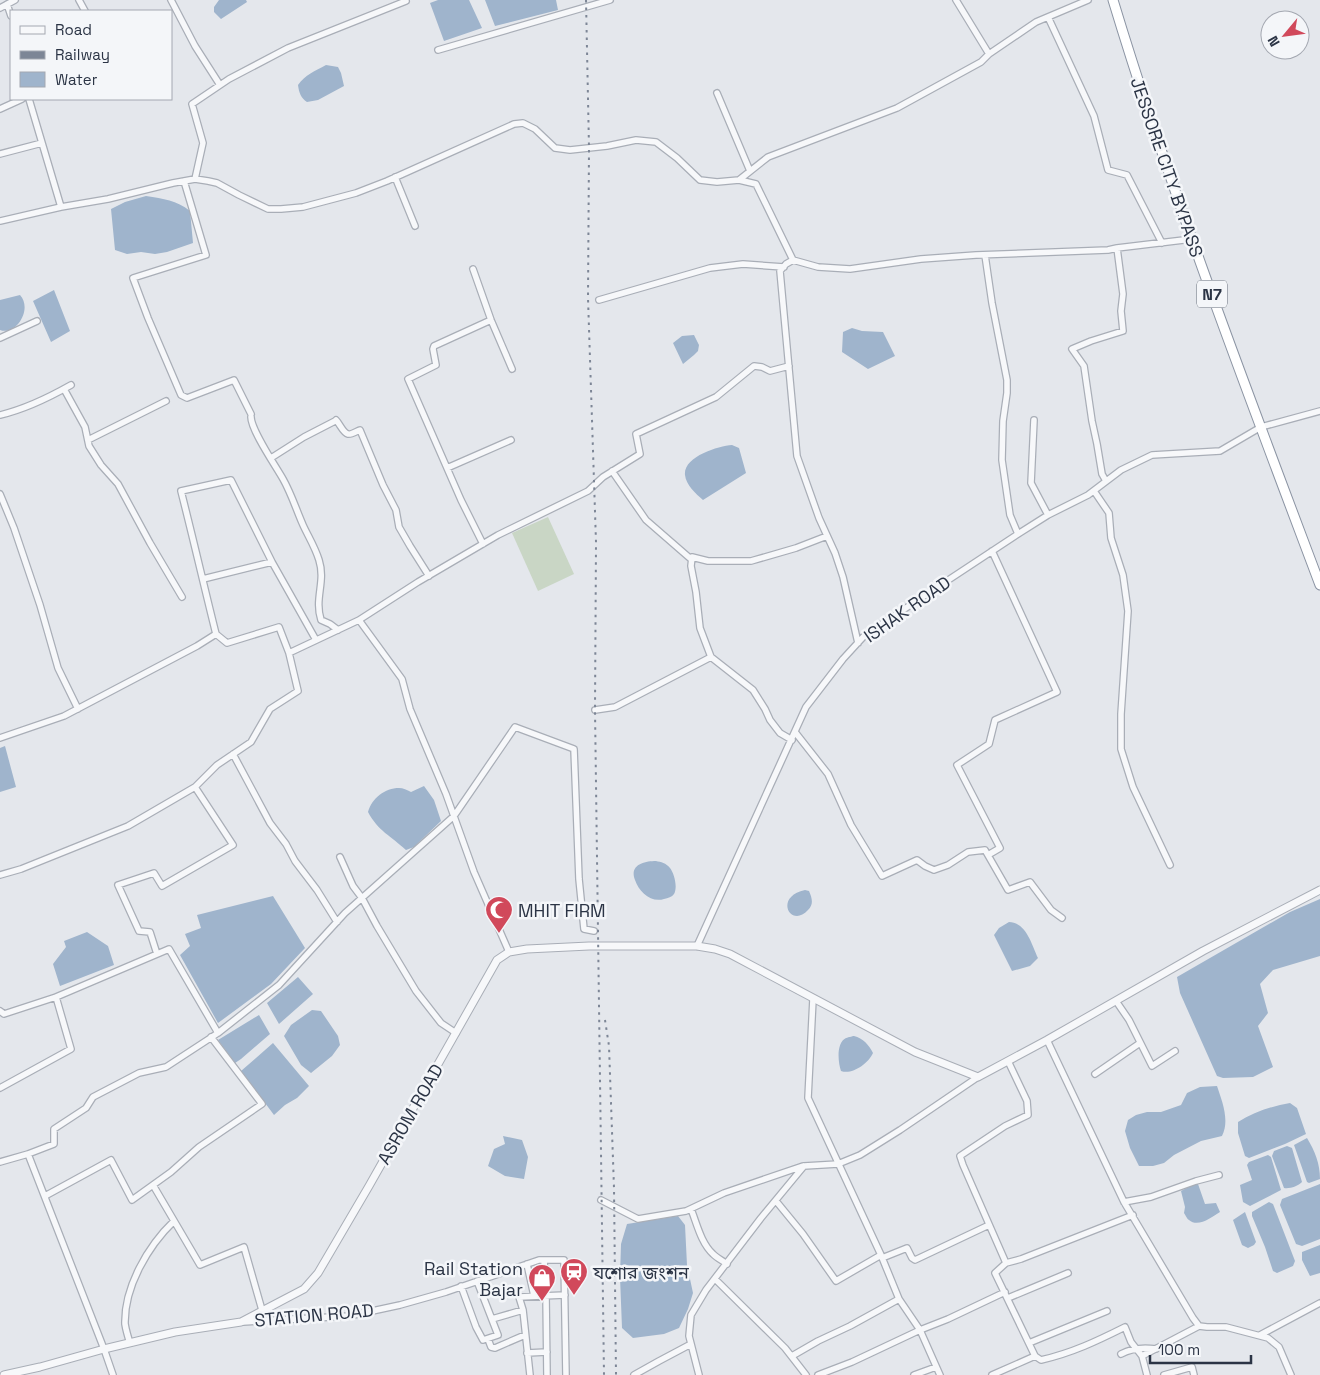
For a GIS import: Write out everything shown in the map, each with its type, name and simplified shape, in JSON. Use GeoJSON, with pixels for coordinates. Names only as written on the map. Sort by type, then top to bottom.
{"type":"FeatureCollection","features":[{"type":"Feature","properties":{"kind":"highway","name":"JESSORE CITY BYPASS"},"geometry":{"type":"LineString","coordinates":[[1113,0],[1136,78],[1192,239],[1320,585]]}},
{"type":"Feature","properties":{"kind":"street"},"geometry":{"type":"LineString","coordinates":[[0,8],[15,0]]}},
{"type":"Feature","properties":{"kind":"street"},"geometry":{"type":"LineString","coordinates":[[171,0],[195,46],[220,85]]}},
{"type":"Feature","properties":{"kind":"street"},"geometry":{"type":"LineString","coordinates":[[195,179],[203,143],[192,104],[220,85],[288,48],[405,0]]}},
{"type":"Feature","properties":{"kind":"street"},"geometry":{"type":"LineString","coordinates":[[438,50],[610,0]]}},
{"type":"Feature","properties":{"kind":"street"},"geometry":{"type":"LineString","coordinates":[[956,0],[989,54]]}},
{"type":"Feature","properties":{"kind":"street"},"geometry":{"type":"LineString","coordinates":[[739,180],[768,157],[897,108],[981,62],[989,54],[1036,22],[1088,0]]}},
{"type":"Feature","properties":{"kind":"street"},"geometry":{"type":"LineString","coordinates":[[7,4],[10,13]]}},
{"type":"Feature","properties":{"kind":"street"},"geometry":{"type":"LineString","coordinates":[[1048,17],[1094,116],[1108,170],[1127,175],[1162,243]]}},
{"type":"Feature","properties":{"kind":"street"},"geometry":{"type":"LineString","coordinates":[[718,92],[750,171]]}},
{"type":"Feature","properties":{"kind":"street"},"geometry":{"type":"LineString","coordinates":[[0,109],[20,100]]}},
{"type":"Feature","properties":{"kind":"street"},"geometry":{"type":"LineString","coordinates":[[29,100],[61,207]]}},
{"type":"Feature","properties":{"kind":"street"},"geometry":{"type":"LineString","coordinates":[[0,222],[61,207],[195,179],[217,183],[268,208],[304,207],[356,193],[395,178],[514,124],[523,123],[535,129],[555,148],[570,150],[607,146],[636,140],[656,142],[700,180],[717,182],[739,180],[756,184],[793,260],[818,267],[850,269],[921,259],[1108,250],[1192,239]]}},
{"type":"Feature","properties":{"kind":"street"},"geometry":{"type":"LineString","coordinates":[[0,154],[42,143]]}},
{"type":"Feature","properties":{"kind":"street"},"geometry":{"type":"LineString","coordinates":[[395,178],[415,226]]}},
{"type":"Feature","properties":{"kind":"street"},"geometry":{"type":"LineString","coordinates":[[184,181],[206,255],[133,278],[181,395],[187,398],[234,380],[251,415],[251,422],[284,481],[319,560],[322,577],[318,596],[318,612],[321,620],[338,630]]}},
{"type":"Feature","properties":{"kind":"street"},"geometry":{"type":"LineString","coordinates":[[1106,481],[1102,474],[1084,366],[1072,350],[1091,341],[1123,331],[1120,311],[1123,294],[1117,248]]}},
{"type":"Feature","properties":{"kind":"street"},"geometry":{"type":"LineString","coordinates":[[985,255],[1006,380],[1007,394],[1003,421],[1002,460],[1010,515],[1018,534]]}},
{"type":"Feature","properties":{"kind":"street"},"geometry":{"type":"LineString","coordinates":[[793,260],[780,271],[797,456],[843,577],[858,643]]}},
{"type":"Feature","properties":{"kind":"street"},"geometry":{"type":"LineString","coordinates":[[599,300],[710,268],[743,264],[784,267]]}},
{"type":"Feature","properties":{"kind":"street"},"geometry":{"type":"LineString","coordinates":[[473,269],[491,320],[512,368]]}},
{"type":"Feature","properties":{"kind":"street"},"geometry":{"type":"LineString","coordinates":[[483,544],[408,379],[436,365],[434,346],[491,320]]}},
{"type":"Feature","properties":{"kind":"street"},"geometry":{"type":"LineString","coordinates":[[0,338],[37,321]]}},
{"type":"Feature","properties":{"kind":"street"},"geometry":{"type":"LineString","coordinates":[[289,653],[359,620],[498,535],[588,491],[612,471],[640,454],[636,434],[716,397],[754,366],[770,371],[789,366]]}},
{"type":"Feature","properties":{"kind":"street"},"geometry":{"type":"LineString","coordinates":[[0,415],[28,407],[71,385]]}},
{"type":"Feature","properties":{"kind":"street"},"geometry":{"type":"LineString","coordinates":[[64,389],[85,427],[89,446],[118,484],[182,596]]}},
{"type":"Feature","properties":{"kind":"street"},"geometry":{"type":"LineString","coordinates":[[88,440],[166,401]]}},
{"type":"Feature","properties":{"kind":"street","name":"ISHAK ROAD"},"geometry":{"type":"LineString","coordinates":[[697,946],[806,707],[865,634],[1048,515],[1088,495],[1121,470],[1152,455],[1220,451],[1261,427],[1320,411]]}},
{"type":"Feature","properties":{"kind":"street"},"geometry":{"type":"LineString","coordinates":[[271,458],[336,420],[348,434],[360,430],[383,485],[396,510],[399,527],[429,576]]}},
{"type":"Feature","properties":{"kind":"street"},"geometry":{"type":"LineString","coordinates":[[1034,420],[1031,483],[1048,515]]}},
{"type":"Feature","properties":{"kind":"street"},"geometry":{"type":"LineString","coordinates":[[447,468],[511,440]]}},
{"type":"Feature","properties":{"kind":"street"},"geometry":{"type":"LineString","coordinates":[[612,471],[646,520],[692,560],[700,628],[711,657],[753,690],[770,720],[780,733],[792,740]]}},
{"type":"Feature","properties":{"kind":"street"},"geometry":{"type":"LineString","coordinates":[[0,875],[21,869],[128,826],[195,787],[217,765],[251,742],[270,709],[298,691],[289,653],[279,627],[227,643],[216,634],[181,491],[231,480],[272,562],[316,640]]}},
{"type":"Feature","properties":{"kind":"street"},"geometry":{"type":"LineString","coordinates":[[1094,491],[1109,513],[1111,538],[1123,575],[1128,611],[1121,714],[1121,749],[1132,787],[1170,865]]}},
{"type":"Feature","properties":{"kind":"street"},"geometry":{"type":"LineString","coordinates":[[0,494],[26,562],[58,668],[78,709]]}},
{"type":"Feature","properties":{"kind":"street"},"geometry":{"type":"LineString","coordinates":[[692,560],[692,557],[708,561],[751,561],[796,548],[827,536]]}},
{"type":"Feature","properties":{"kind":"street"},"geometry":{"type":"LineString","coordinates":[[988,856],[1000,848],[956,765],[989,744],[995,720],[1057,692],[992,551]]}},
{"type":"Feature","properties":{"kind":"street"},"geometry":{"type":"LineString","coordinates":[[203,579],[272,562]]}},
{"type":"Feature","properties":{"kind":"street"},"geometry":{"type":"LineString","coordinates":[[359,620],[402,679],[410,709],[446,794],[474,872],[509,952],[594,946],[697,946],[715,950],[730,954],[915,1052],[978,1077]]}},
{"type":"Feature","properties":{"kind":"street"},"geometry":{"type":"LineString","coordinates":[[0,738],[64,716],[197,646],[216,634]]}},
{"type":"Feature","properties":{"kind":"street"},"geometry":{"type":"LineString","coordinates":[[595,710],[615,707],[711,657]]}},
{"type":"Feature","properties":{"kind":"street"},"geometry":{"type":"LineString","coordinates":[[0,1162],[54,1144],[54,1129],[86,1108],[93,1098],[139,1072],[166,1067],[218,1033],[279,985],[337,922],[454,816],[515,727],[574,749],[579,879],[584,929],[594,931]]}},
{"type":"Feature","properties":{"kind":"street"},"geometry":{"type":"LineString","coordinates":[[795,732],[828,774],[851,825],[882,876],[917,860],[934,870],[968,852],[985,850],[1008,890],[1030,882],[1051,910],[1062,918]]}},
{"type":"Feature","properties":{"kind":"street"},"geometry":{"type":"LineString","coordinates":[[233,754],[270,824],[286,844],[295,861],[337,922]]}},
{"type":"Feature","properties":{"kind":"street"},"geometry":{"type":"LineString","coordinates":[[157,954],[150,932],[139,931],[118,885],[154,873],[162,886],[232,845],[195,787]]}},
{"type":"Feature","properties":{"kind":"street"},"geometry":{"type":"LineString","coordinates":[[340,857],[354,886],[416,991],[441,1023],[456,1033]]}},
{"type":"Feature","properties":{"kind":"street"},"geometry":{"type":"LineString","coordinates":[[601,1200],[638,1219],[686,1211],[724,1193],[804,1166],[838,1164],[860,1155],[978,1077],[1047,1040],[1211,946],[1320,890]]}},
{"type":"Feature","properties":{"kind":"street"},"geometry":{"type":"LineString","coordinates":[[0,1011],[4,1014],[56,997],[169,948],[218,1033]]}},
{"type":"Feature","properties":{"kind":"street","name":"ASROM ROAD"},"geometry":{"type":"LineString","coordinates":[[241,1322],[304,1289],[318,1273],[497,960],[509,952]]}},
{"type":"Feature","properties":{"kind":"street"},"geometry":{"type":"LineString","coordinates":[[0,1088],[71,1050],[56,997]]}},
{"type":"Feature","properties":{"kind":"street"},"geometry":{"type":"LineString","coordinates":[[813,999],[808,1098],[882,1257],[899,1299],[920,1330],[940,1375]]}},
{"type":"Feature","properties":{"kind":"street"},"geometry":{"type":"LineString","coordinates":[[1116,1001],[1129,1020],[1152,1066],[1175,1051]]}},
{"type":"Feature","properties":{"kind":"street"},"geometry":{"type":"LineString","coordinates":[[44,1196],[110,1160],[132,1200],[171,1172],[199,1147],[262,1104],[211,1037]]}},
{"type":"Feature","properties":{"kind":"street"},"geometry":{"type":"LineString","coordinates":[[1047,1040],[1124,1202],[1193,1318],[1200,1326]]}},
{"type":"Feature","properties":{"kind":"street"},"geometry":{"type":"LineString","coordinates":[[1095,1074],[1140,1043]]}},
{"type":"Feature","properties":{"kind":"street"},"geometry":{"type":"LineString","coordinates":[[1006,1263],[962,1165],[960,1156],[1005,1126],[1028,1115],[1027,1101],[1008,1061]]}},
{"type":"Feature","properties":{"kind":"street"},"geometry":{"type":"LineString","coordinates":[[28,1154],[113,1375]]}},
{"type":"Feature","properties":{"kind":"street"},"geometry":{"type":"LineString","coordinates":[[700,1375],[689,1336],[691,1315],[706,1290],[804,1166]]}},
{"type":"Feature","properties":{"kind":"street"},"geometry":{"type":"LineString","coordinates":[[1124,1202],[1150,1197],[1219,1175]]}},
{"type":"Feature","properties":{"kind":"street"},"geometry":{"type":"LineString","coordinates":[[153,1185],[200,1265],[244,1247],[262,1310]]}},
{"type":"Feature","properties":{"kind":"street"},"geometry":{"type":"LineString","coordinates":[[776,1201],[836,1281],[882,1257],[906,1248],[915,1260],[989,1225]]}},
{"type":"Feature","properties":{"kind":"street"},"geometry":{"type":"LineString","coordinates":[[691,1209],[708,1248],[727,1264]]}},
{"type":"Feature","properties":{"kind":"street"},"geometry":{"type":"LineString","coordinates":[[1133,1215],[1021,1259],[1006,1263],[995,1273],[1035,1356],[1040,1360],[1075,1351],[1125,1327],[1131,1342],[1142,1356],[1147,1375]]}},
{"type":"Feature","properties":{"kind":"street"},"geometry":{"type":"LineString","coordinates":[[130,1343],[125,1325],[127,1300],[138,1272],[150,1250],[161,1233],[174,1220]]}},
{"type":"Feature","properties":{"kind":"street","name":"STATION ROAD"},"geometry":{"type":"LineString","coordinates":[[241,1322],[349,1316],[400,1305],[539,1260],[564,1260],[566,1375]]}},
{"type":"Feature","properties":{"kind":"street"},"geometry":{"type":"LineString","coordinates":[[544,1260],[547,1375]]}},
{"type":"Feature","properties":{"kind":"street"},"geometry":{"type":"LineString","coordinates":[[527,1264],[534,1296]]}},
{"type":"Feature","properties":{"kind":"street"},"geometry":{"type":"LineString","coordinates":[[818,1375],[852,1362],[920,1330],[1006,1295],[1068,1273]]}},
{"type":"Feature","properties":{"kind":"street"},"geometry":{"type":"LineString","coordinates":[[715,1279],[792,1356],[806,1375]]}},
{"type":"Feature","properties":{"kind":"street"},"geometry":{"type":"LineString","coordinates":[[461,1286],[476,1327],[483,1340],[488,1339],[498,1335],[477,1281]]}},
{"type":"Feature","properties":{"kind":"street"},"geometry":{"type":"LineString","coordinates":[[530,1375],[523,1310],[519,1297],[565,1295]]}},
{"type":"Feature","properties":{"kind":"street"},"geometry":{"type":"LineString","coordinates":[[792,1356],[899,1299]]}},
{"type":"Feature","properties":{"kind":"street"},"geometry":{"type":"LineString","coordinates":[[1260,1335],[1320,1302]]}},
{"type":"Feature","properties":{"kind":"street"},"geometry":{"type":"LineString","coordinates":[[492,1319],[523,1310]]}},
{"type":"Feature","properties":{"kind":"street"},"geometry":{"type":"LineString","coordinates":[[1029,1342],[1107,1311]]}},
{"type":"Feature","properties":{"kind":"street"},"geometry":{"type":"LineString","coordinates":[[4,1375],[174,1332],[241,1322]]}},
{"type":"Feature","properties":{"kind":"street"},"geometry":{"type":"LineString","coordinates":[[1142,1356],[1200,1326],[1226,1327],[1268,1338],[1279,1347],[1291,1375]]}},
{"type":"Feature","properties":{"kind":"street"},"geometry":{"type":"LineString","coordinates":[[488,1339],[491,1347],[495,1348],[526,1335]]}},
{"type":"Feature","properties":{"kind":"street"},"geometry":{"type":"LineString","coordinates":[[634,1375],[691,1344]]}},
{"type":"Feature","properties":{"kind":"street"},"geometry":{"type":"LineString","coordinates":[[1121,1354],[1129,1350],[1145,1347],[1156,1349]]}},
{"type":"Feature","properties":{"kind":"street"},"geometry":{"type":"LineString","coordinates":[[527,1353],[547,1352]]}},
{"type":"Feature","properties":{"kind":"street"},"geometry":{"type":"LineString","coordinates":[[992,1375],[1035,1356]]}},
{"type":"Feature","properties":{"kind":"street"},"geometry":{"type":"LineString","coordinates":[[914,1375],[936,1367]]}},
{"type":"Feature","properties":{"kind":"street"},"geometry":{"type":"LineString","coordinates":[[1164,1375],[1192,1367],[1194,1375]]}},
{"type":"Feature","properties":{"kind":"green space"},"geometry":{"type":"Polygon","coordinates":[[[548,517],[574,574],[538,591],[512,533],[548,517]]]}},
{"type":"Feature","properties":{"kind":"water"},"geometry":{"type":"Polygon","coordinates":[[[219,0],[246,0],[247,2],[221,19],[214,12],[214,7],[219,0]]]}},
{"type":"Feature","properties":{"kind":"water"},"geometry":{"type":"Polygon","coordinates":[[[438,0],[469,0],[482,28],[444,41],[430,3],[438,0]]]}},
{"type":"Feature","properties":{"kind":"water"},"geometry":{"type":"Polygon","coordinates":[[[485,0],[556,0],[558,10],[495,26],[485,0]]]}},
{"type":"Feature","properties":{"kind":"water"},"geometry":{"type":"Polygon","coordinates":[[[326,65],[338,67],[344,86],[318,100],[307,102],[303,99],[298,85],[314,71],[326,65]]]}},
{"type":"Feature","properties":{"kind":"water"},"geometry":{"type":"Polygon","coordinates":[[[146,196],[175,202],[190,211],[193,243],[155,254],[141,252],[127,254],[115,250],[111,209],[125,202],[146,196]]]}},
{"type":"Feature","properties":{"kind":"water"},"geometry":{"type":"Polygon","coordinates":[[[54,290],[70,331],[51,342],[33,301],[54,290]]]}},
{"type":"Feature","properties":{"kind":"water"},"geometry":{"type":"Polygon","coordinates":[[[20,295],[25,307],[21,320],[12,329],[0,330],[0,300],[20,295]]]}},
{"type":"Feature","properties":{"kind":"water"},"geometry":{"type":"Polygon","coordinates":[[[852,328],[862,331],[883,332],[895,356],[868,369],[842,352],[843,332],[852,328]]]}},
{"type":"Feature","properties":{"kind":"water"},"geometry":{"type":"Polygon","coordinates":[[[694,335],[699,345],[698,351],[683,364],[673,343],[682,336],[694,335]]]}},
{"type":"Feature","properties":{"kind":"water"},"geometry":{"type":"Polygon","coordinates":[[[732,445],[739,448],[746,473],[703,500],[689,486],[685,475],[686,469],[695,458],[702,454],[710,450],[732,445]]]}},
{"type":"Feature","properties":{"kind":"water"},"geometry":{"type":"Polygon","coordinates":[[[5,746],[16,787],[0,792],[0,748],[5,746]]]}},
{"type":"Feature","properties":{"kind":"water"},"geometry":{"type":"Polygon","coordinates":[[[424,786],[434,800],[441,821],[414,847],[406,850],[380,829],[368,812],[376,798],[384,792],[399,788],[411,792],[424,786]]]}},
{"type":"Feature","properties":{"kind":"water"},"geometry":{"type":"Polygon","coordinates":[[[662,862],[670,868],[676,884],[673,895],[659,900],[646,896],[637,884],[634,875],[636,867],[642,863],[662,862]]]}},
{"type":"Feature","properties":{"kind":"water"},"geometry":{"type":"Polygon","coordinates":[[[805,890],[809,891],[811,896],[812,903],[810,908],[802,915],[796,916],[791,914],[787,904],[795,894],[805,890]]]}},
{"type":"Feature","properties":{"kind":"water"},"geometry":{"type":"Polygon","coordinates":[[[273,896],[305,948],[271,984],[218,1023],[180,955],[190,946],[185,934],[201,928],[197,915],[273,896]]]}},
{"type":"Feature","properties":{"kind":"water"},"geometry":{"type":"Polygon","coordinates":[[[1320,899],[1320,956],[1273,970],[1260,984],[1268,1013],[1258,1026],[1273,1067],[1253,1077],[1223,1078],[1217,1076],[1180,993],[1177,977],[1290,912],[1320,899]]]}},
{"type":"Feature","properties":{"kind":"water"},"geometry":{"type":"Polygon","coordinates":[[[1009,922],[1015,923],[1024,930],[1038,958],[1030,966],[1012,971],[994,935],[999,928],[1009,922]]]}},
{"type":"Feature","properties":{"kind":"water"},"geometry":{"type":"Polygon","coordinates":[[[87,932],[108,946],[114,965],[60,986],[53,964],[66,947],[64,941],[87,932]]]}},
{"type":"Feature","properties":{"kind":"water"},"geometry":{"type":"Polygon","coordinates":[[[298,977],[313,994],[279,1024],[267,1003],[298,977]]]}},
{"type":"Feature","properties":{"kind":"water"},"geometry":{"type":"Polygon","coordinates":[[[312,1010],[321,1011],[338,1036],[340,1045],[332,1056],[311,1073],[301,1065],[284,1036],[291,1025],[312,1010]]]}},
{"type":"Feature","properties":{"kind":"water"},"geometry":{"type":"Polygon","coordinates":[[[259,1015],[270,1034],[235,1063],[218,1040],[259,1015]]]}},
{"type":"Feature","properties":{"kind":"water"},"geometry":{"type":"Polygon","coordinates":[[[854,1036],[865,1042],[873,1053],[859,1068],[845,1072],[841,1071],[839,1048],[843,1040],[854,1036]]]}},
{"type":"Feature","properties":{"kind":"water"},"geometry":{"type":"Polygon","coordinates":[[[273,1043],[309,1086],[297,1098],[285,1105],[274,1115],[241,1071],[273,1043]]]}},
{"type":"Feature","properties":{"kind":"water"},"geometry":{"type":"Polygon","coordinates":[[[1217,1086],[1225,1117],[1222,1136],[1201,1141],[1174,1155],[1164,1163],[1153,1166],[1139,1166],[1130,1148],[1125,1131],[1128,1120],[1136,1115],[1147,1112],[1161,1112],[1181,1105],[1187,1093],[1200,1087],[1217,1086]]]}},
{"type":"Feature","properties":{"kind":"water"},"geometry":{"type":"Polygon","coordinates":[[[1290,1103],[1297,1108],[1306,1134],[1249,1158],[1245,1156],[1238,1133],[1238,1122],[1263,1110],[1290,1103]]]}},
{"type":"Feature","properties":{"kind":"water"},"geometry":{"type":"Polygon","coordinates":[[[503,1136],[522,1140],[528,1157],[524,1179],[505,1176],[488,1166],[494,1149],[505,1144],[503,1136]]]}},
{"type":"Feature","properties":{"kind":"water"},"geometry":{"type":"Polygon","coordinates":[[[1307,1138],[1320,1173],[1320,1179],[1309,1183],[1294,1145],[1307,1138]]]}},
{"type":"Feature","properties":{"kind":"water"},"geometry":{"type":"Polygon","coordinates":[[[1287,1146],[1292,1148],[1302,1182],[1294,1187],[1284,1188],[1272,1156],[1274,1151],[1287,1146]]]}},
{"type":"Feature","properties":{"kind":"water"},"geometry":{"type":"Polygon","coordinates":[[[1268,1155],[1271,1157],[1281,1190],[1250,1206],[1243,1202],[1240,1185],[1252,1180],[1247,1165],[1249,1162],[1268,1155]]]}},
{"type":"Feature","properties":{"kind":"water"},"geometry":{"type":"Polygon","coordinates":[[[1194,1184],[1198,1184],[1205,1204],[1216,1203],[1220,1212],[1205,1221],[1197,1223],[1188,1220],[1184,1213],[1185,1207],[1181,1191],[1194,1184]]]}},
{"type":"Feature","properties":{"kind":"water"},"geometry":{"type":"Polygon","coordinates":[[[1320,1184],[1320,1239],[1302,1246],[1296,1244],[1280,1205],[1282,1199],[1320,1184]]]}},
{"type":"Feature","properties":{"kind":"water"},"geometry":{"type":"Polygon","coordinates":[[[1269,1202],[1273,1204],[1295,1261],[1293,1266],[1277,1273],[1273,1271],[1252,1216],[1252,1212],[1269,1202]]]}},
{"type":"Feature","properties":{"kind":"water"},"geometry":{"type":"Polygon","coordinates":[[[1245,1212],[1256,1242],[1248,1248],[1242,1245],[1233,1220],[1245,1212]]]}},
{"type":"Feature","properties":{"kind":"water"},"geometry":{"type":"Polygon","coordinates":[[[678,1216],[685,1225],[687,1265],[693,1293],[688,1309],[679,1328],[664,1334],[633,1338],[622,1328],[621,1244],[627,1224],[678,1216]]]}},
{"type":"Feature","properties":{"kind":"water"},"geometry":{"type":"Polygon","coordinates":[[[1320,1245],[1320,1273],[1310,1276],[1302,1260],[1302,1252],[1320,1245]]]}},
{"type":"Feature","properties":{"kind":"railway"},"geometry":{"type":"LineString","coordinates":[[586,0],[589,148],[588,298],[596,542],[595,710],[604,1375]]}},
{"type":"Feature","properties":{"kind":"railway"},"geometry":{"type":"LineString","coordinates":[[605,1020],[609,1046],[614,1188],[616,1375]]}},
{"type":"Feature","properties":{"kind":"place","name":"MHIT FIRM"},"geometry":{"type":"Point","coordinates":[499,934]}},
{"type":"Feature","properties":{"kind":"place","name":"যশোর জংশন"},"geometry":{"type":"Point","coordinates":[574,1296]}},
{"type":"Feature","properties":{"kind":"place","name":"Rail Station Bajar"},"geometry":{"type":"Point","coordinates":[542,1302]}}]}
